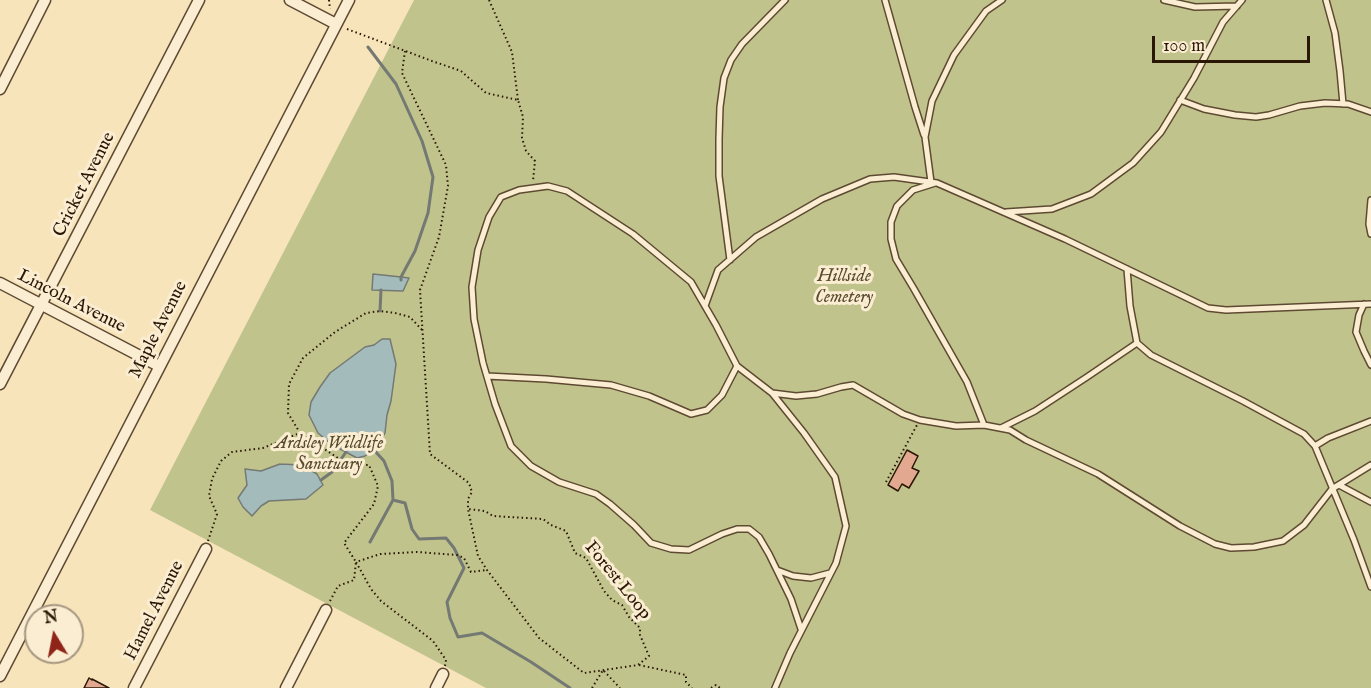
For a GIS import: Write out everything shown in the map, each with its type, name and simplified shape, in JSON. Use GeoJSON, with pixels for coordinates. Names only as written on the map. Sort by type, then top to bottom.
{"type":"FeatureCollection","features":[{"type":"Feature","properties":{"kind":"street"},"geometry":{"type":"LineString","coordinates":[[0,89],[45,0]]}},
{"type":"Feature","properties":{"kind":"street","name":"Cricket Avenue"},"geometry":{"type":"LineString","coordinates":[[0,384],[199,0]]}},
{"type":"Feature","properties":{"kind":"street"},"geometry":{"type":"LineString","coordinates":[[290,0],[336,24]]}},
{"type":"Feature","properties":{"kind":"street","name":"Maple Avenue"},"geometry":{"type":"LineString","coordinates":[[0,676],[349,0]]}},
{"type":"Feature","properties":{"kind":"street","name":"Lincoln Avenue"},"geometry":{"type":"LineString","coordinates":[[0,284],[159,366]]}},
{"type":"Feature","properties":{"kind":"street","name":"Hamel Avenue"},"geometry":{"type":"LineString","coordinates":[[134,688],[206,549]]}},
{"type":"Feature","properties":{"kind":"street"},"geometry":{"type":"LineString","coordinates":[[286,688],[326,610]]}},
{"type":"Feature","properties":{"kind":"street"},"geometry":{"type":"LineString","coordinates":[[436,688],[443,675]]}},
{"type":"Feature","properties":{"kind":"lane"},"geometry":{"type":"LineString","coordinates":[[730,260],[719,176],[720,118],[724,78],[731,60],[742,44],[785,0]]}},
{"type":"Feature","properties":{"kind":"lane"},"geometry":{"type":"LineString","coordinates":[[885,0],[925,136],[934,182]]}},
{"type":"Feature","properties":{"kind":"lane"},"geometry":{"type":"LineString","coordinates":[[925,136],[932,100],[954,55],[986,11],[1002,0]]}},
{"type":"Feature","properties":{"kind":"lane"},"geometry":{"type":"LineString","coordinates":[[1164,0],[1195,7],[1237,6]]}},
{"type":"Feature","properties":{"kind":"lane"},"geometry":{"type":"LineString","coordinates":[[1004,212],[1052,209],[1091,194],[1133,163],[1161,132],[1194,78],[1223,22],[1242,0]]}},
{"type":"Feature","properties":{"kind":"lane"},"geometry":{"type":"LineString","coordinates":[[1326,0],[1335,33],[1343,104]]}},
{"type":"Feature","properties":{"kind":"lane"},"geometry":{"type":"LineString","coordinates":[[1180,100],[1204,109],[1256,117],[1269,116],[1300,106],[1325,103],[1348,104],[1371,112]]}},
{"type":"Feature","properties":{"kind":"lane"},"geometry":{"type":"LineString","coordinates":[[705,306],[718,270],[756,237],[822,199],[870,179],[894,177],[934,182],[1065,239],[1208,308],[1226,310],[1371,304]]}},
{"type":"Feature","properties":{"kind":"lane"},"geometry":{"type":"LineString","coordinates":[[934,182],[913,190],[897,206],[891,222],[891,239],[896,260],[915,289],[967,382],[984,425]]}},
{"type":"Feature","properties":{"kind":"lane"},"geometry":{"type":"LineString","coordinates":[[775,688],[801,629],[836,563],[846,526],[835,477],[772,393],[737,366],[691,282],[633,234],[567,191],[548,186],[519,189],[501,197],[489,217],[478,250],[472,288],[474,319],[487,376],[511,446],[531,466],[559,482],[596,494],[634,525],[651,543],[671,549],[689,550],[722,534],[737,529],[749,529],[759,537],[777,570],[791,599],[801,629]]}},
{"type":"Feature","properties":{"kind":"lane"},"geometry":{"type":"LineString","coordinates":[[1371,200],[1369,224],[1371,234]]}},
{"type":"Feature","properties":{"kind":"lane"},"geometry":{"type":"LineString","coordinates":[[1127,269],[1130,306],[1137,343],[1151,354],[1304,434],[1315,446],[1371,587]]}},
{"type":"Feature","properties":{"kind":"lane"},"geometry":{"type":"LineString","coordinates":[[1364,304],[1356,332],[1371,365]]}},
{"type":"Feature","properties":{"kind":"lane"},"geometry":{"type":"LineString","coordinates":[[1001,428],[1035,411],[1137,343]]}},
{"type":"Feature","properties":{"kind":"lane"},"geometry":{"type":"LineString","coordinates":[[487,376],[611,385],[649,396],[691,414],[707,410],[722,395],[737,366]]}},
{"type":"Feature","properties":{"kind":"lane"},"geometry":{"type":"LineString","coordinates":[[772,393],[796,396],[817,394],[853,385],[903,414],[920,420],[957,426],[984,425],[1010,430],[1098,474],[1180,526],[1215,544],[1231,548],[1254,548],[1282,541],[1304,525],[1332,489],[1371,465]]}},
{"type":"Feature","properties":{"kind":"lane"},"geometry":{"type":"LineString","coordinates":[[1315,446],[1328,438],[1371,421]]}},
{"type":"Feature","properties":{"kind":"lane"},"geometry":{"type":"LineString","coordinates":[[1339,485],[1371,502]]}},
{"type":"Feature","properties":{"kind":"lane"},"geometry":{"type":"LineString","coordinates":[[777,570],[793,576],[811,578],[830,573]]}},
{"type":"Feature","properties":{"kind":"path"},"geometry":{"type":"LineString","coordinates":[[329,0],[332,12]]}},
{"type":"Feature","properties":{"kind":"path"},"geometry":{"type":"LineString","coordinates":[[489,0],[512,52],[518,100],[523,117],[522,138],[526,151],[535,161],[533,188]]}},
{"type":"Feature","properties":{"kind":"path"},"geometry":{"type":"LineString","coordinates":[[336,24],[461,71],[486,93],[518,100]]}},
{"type":"Feature","properties":{"kind":"path"},"geometry":{"type":"LineString","coordinates":[[405,51],[402,73],[446,165],[448,186],[439,237],[420,290],[430,454],[470,483],[472,492],[468,499],[468,510],[478,556],[539,638],[584,673],[638,664],[686,675],[687,682],[692,688]]}},
{"type":"Feature","properties":{"kind":"path"},"geometry":{"type":"LineString","coordinates":[[422,330],[410,317],[380,311],[366,313],[335,332],[303,358],[289,384],[288,413],[300,433],[341,460],[354,465],[369,465],[378,486],[374,504],[344,543],[370,589],[381,601],[433,641],[446,660],[443,675]]}},
{"type":"Feature","properties":{"kind":"path"},"geometry":{"type":"LineString","coordinates":[[886,482],[920,420]]}},
{"type":"Feature","properties":{"kind":"path"},"geometry":{"type":"LineString","coordinates":[[206,549],[217,514],[209,496],[212,479],[221,461],[232,452],[263,448],[300,433]]}},
{"type":"Feature","properties":{"kind":"path","name":"Forest Loop"},"geometry":{"type":"LineString","coordinates":[[468,510],[484,511],[493,516],[543,519],[550,525],[567,531],[575,554],[586,558],[604,591],[612,600],[622,604],[640,628],[640,635],[649,656],[638,664]]}},
{"type":"Feature","properties":{"kind":"path"},"geometry":{"type":"LineString","coordinates":[[356,562],[380,554],[417,552],[457,555],[464,558],[471,572],[487,570]]}},
{"type":"Feature","properties":{"kind":"path"},"geometry":{"type":"LineString","coordinates":[[326,610],[338,586],[354,580],[356,562]]}},
{"type":"Feature","properties":{"kind":"path"},"geometry":{"type":"LineString","coordinates":[[592,688],[603,670]]}},
{"type":"Feature","properties":{"kind":"path"},"geometry":{"type":"LineString","coordinates":[[603,670],[620,688]]}},
{"type":"Feature","properties":{"kind":"path"},"geometry":{"type":"LineString","coordinates":[[711,688],[716,686],[720,688]]}},
{"type":"Feature","properties":{"kind":"green space","name":"Hillside Cemetery"},"geometry":{"type":"Polygon","coordinates":[[[414,0],[1371,0],[1371,688],[486,688],[150,510],[414,0]]]}},
{"type":"Feature","properties":{"kind":"water"},"geometry":{"type":"Polygon","coordinates":[[[373,274],[409,278],[403,291],[372,290],[373,274]]]}},
{"type":"Feature","properties":{"kind":"water"},"geometry":{"type":"Polygon","coordinates":[[[382,339],[390,339],[396,364],[385,433],[377,447],[365,456],[357,458],[331,444],[318,433],[309,415],[311,402],[330,373],[365,347],[374,345],[382,339]]]}},
{"type":"Feature","properties":{"kind":"water"},"geometry":{"type":"Polygon","coordinates":[[[280,464],[302,465],[317,474],[323,485],[306,499],[269,501],[252,516],[238,498],[247,485],[245,469],[261,471],[280,464]]]}},
{"type":"Feature","properties":{"kind":"building"},"geometry":{"type":"Polygon","coordinates":[[[907,450],[918,456],[912,468],[919,471],[909,488],[902,484],[898,491],[888,485],[907,450]]]}},
{"type":"Feature","properties":{"kind":"building"},"geometry":{"type":"Polygon","coordinates":[[[89,678],[92,679],[109,688],[84,688],[89,678]]]}},
{"type":"Feature","properties":{"kind":"waterway"},"geometry":{"type":"LineString","coordinates":[[368,47],[396,84],[422,141],[433,177],[428,213],[415,251],[401,280]]}},
{"type":"Feature","properties":{"kind":"waterway"},"geometry":{"type":"LineString","coordinates":[[380,311],[381,290]]}},
{"type":"Feature","properties":{"kind":"waterway"},"geometry":{"type":"LineString","coordinates":[[374,450],[384,461],[392,481],[393,500],[405,503],[412,529],[419,539],[446,538],[464,568],[447,602],[450,618],[458,637],[482,633],[570,688]]}},
{"type":"Feature","properties":{"kind":"waterway"},"geometry":{"type":"LineString","coordinates":[[321,480],[332,472],[346,452]]}},
{"type":"Feature","properties":{"kind":"waterway"},"geometry":{"type":"LineString","coordinates":[[370,542],[393,500]]}},
{"type":"Feature","properties":{"kind":"park label","name":"Ardsley Wildlife Sanctuary"},"geometry":{"type":"Point","coordinates":[329,454]}}]}
